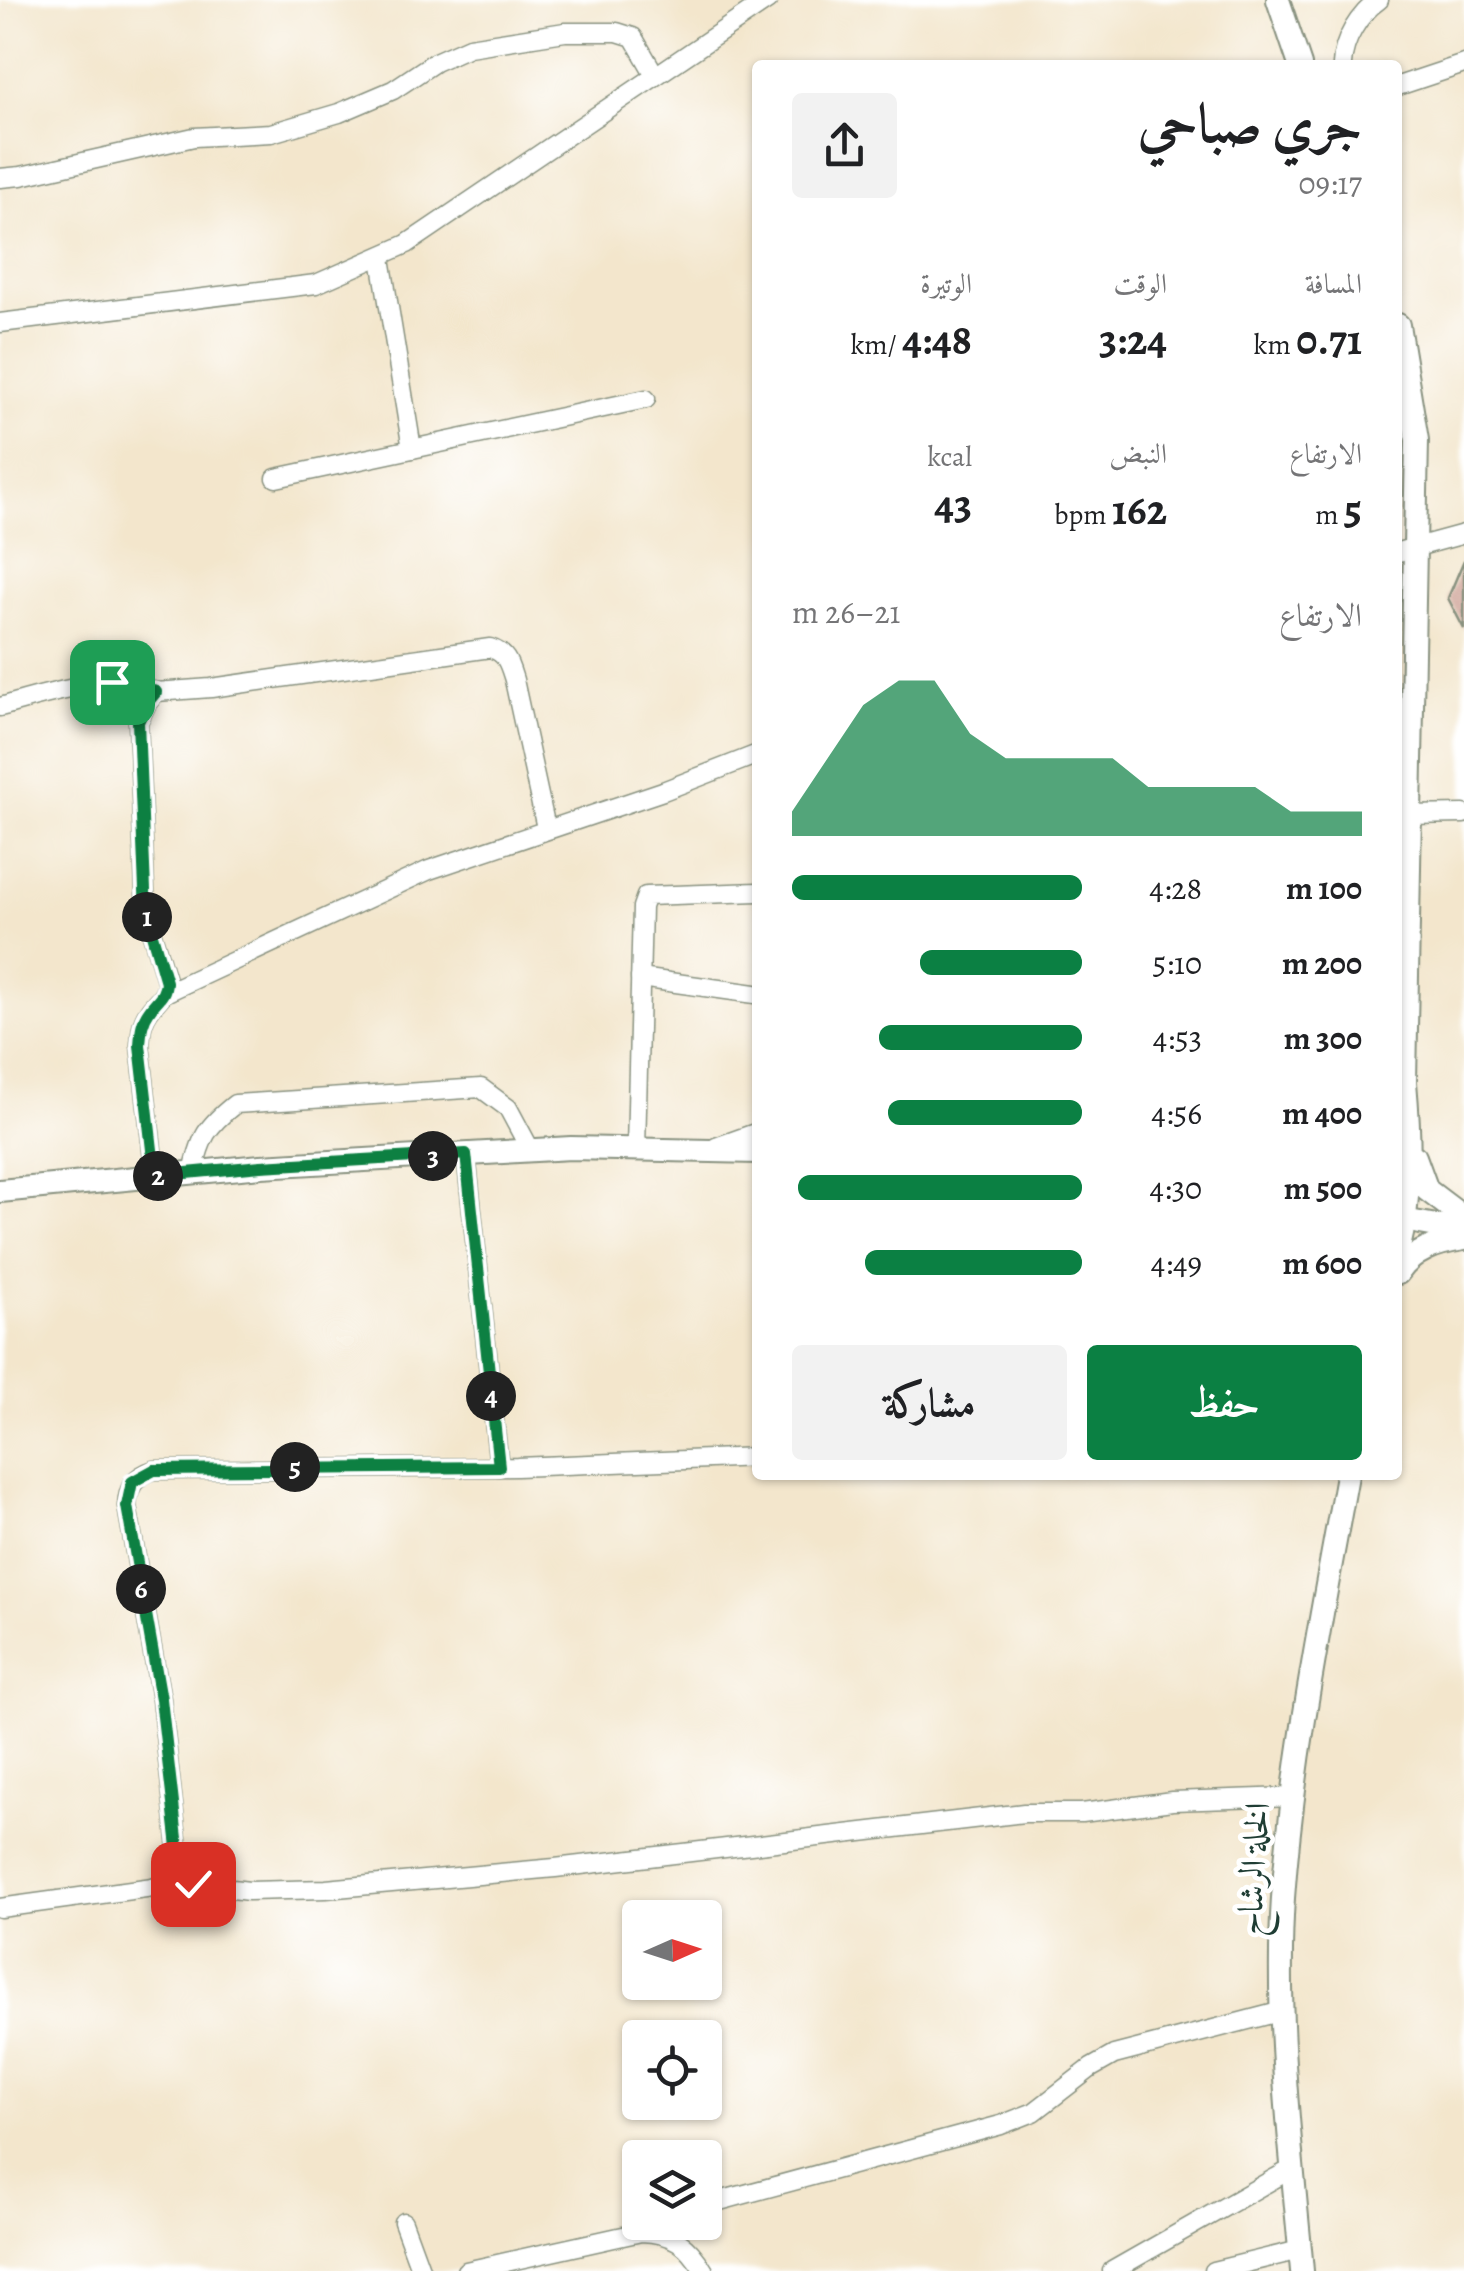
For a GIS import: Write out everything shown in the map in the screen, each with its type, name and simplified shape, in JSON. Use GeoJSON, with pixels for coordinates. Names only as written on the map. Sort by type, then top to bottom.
{"type":"FeatureCollection","features":[{"type":"Feature","properties":{"kind":"main road"},"geometry":{"type":"LineString","coordinates":[[1278,0],[1298,60]]}},
{"type":"Feature","properties":{"kind":"main road"},"geometry":{"type":"LineString","coordinates":[[1402,348],[1417,440],[1407,549],[1406,1082],[1402,1120]]}},
{"type":"Feature","properties":{"kind":"main road"},"geometry":{"type":"LineString","coordinates":[[1402,1133],[1427,1190],[1464,1218]]}},
{"type":"Feature","properties":{"kind":"main road"},"geometry":{"type":"LineString","coordinates":[[0,1191],[193,1172],[530,1150],[752,1152]]}},
{"type":"Feature","properties":{"kind":"main road"},"geometry":{"type":"LineString","coordinates":[[1402,1220],[1464,1231]]}},
{"type":"Feature","properties":{"kind":"main road"},"geometry":{"type":"LineString","coordinates":[[1402,1267],[1427,1248],[1464,1240]]}},
{"type":"Feature","properties":{"kind":"main road","name":"الخلة الرشاح"},"geometry":{"type":"LineString","coordinates":[[1301,2261],[1283,2011],[1283,1900],[1293,1797],[1346,1480]]}},
{"type":"Feature","properties":{"kind":"street"},"geometry":{"type":"LineString","coordinates":[[0,323],[316,284],[381,258],[768,0]]}},
{"type":"Feature","properties":{"kind":"street"},"geometry":{"type":"LineString","coordinates":[[1342,60],[1342,49],[1366,9],[1380,0]]}},
{"type":"Feature","properties":{"kind":"street"},"geometry":{"type":"LineString","coordinates":[[0,178],[194,137],[271,133],[339,114],[393,90],[435,62],[469,47],[565,32],[617,32],[633,38],[655,74]]}},
{"type":"Feature","properties":{"kind":"street"},"geometry":{"type":"LineString","coordinates":[[1402,85],[1464,64]]}},
{"type":"Feature","properties":{"kind":"street"},"geometry":{"type":"LineString","coordinates":[[381,258],[412,449]]}},
{"type":"Feature","properties":{"kind":"street"},"geometry":{"type":"LineString","coordinates":[[276,478],[646,399]]}},
{"type":"Feature","properties":{"kind":"street"},"geometry":{"type":"LineString","coordinates":[[1407,549],[1464,534]]}},
{"type":"Feature","properties":{"kind":"street"},"geometry":{"type":"LineString","coordinates":[[0,707],[112,682],[156,692],[211,688],[490,648],[507,658],[514,680],[546,828]]}},
{"type":"Feature","properties":{"kind":"street"},"geometry":{"type":"LineString","coordinates":[[156,692],[138,722],[146,914],[155,953],[164,971],[165,993]]}},
{"type":"Feature","properties":{"kind":"street"},"geometry":{"type":"LineString","coordinates":[[155,1176],[141,1026],[165,993],[428,870],[663,791],[752,756]]}},
{"type":"Feature","properties":{"kind":"street"},"geometry":{"type":"LineString","coordinates":[[1408,814],[1464,814]]}},
{"type":"Feature","properties":{"kind":"street"},"geometry":{"type":"LineString","coordinates":[[636,1150],[642,907],[646,896],[752,892]]}},
{"type":"Feature","properties":{"kind":"street"},"geometry":{"type":"LineString","coordinates":[[640,978],[752,994]]}},
{"type":"Feature","properties":{"kind":"street"},"geometry":{"type":"LineString","coordinates":[[193,1172],[210,1124],[235,1104],[481,1088],[508,1108],[530,1150]]}},
{"type":"Feature","properties":{"kind":"street"},"geometry":{"type":"LineString","coordinates":[[706,1151],[752,1134]]}},
{"type":"Feature","properties":{"kind":"street"},"geometry":{"type":"LineString","coordinates":[[466,1154],[499,1467]]}},
{"type":"Feature","properties":{"kind":"street"},"geometry":{"type":"LineString","coordinates":[[182,1882],[161,1699],[127,1506],[132,1482],[154,1470],[499,1467],[752,1457]]}},
{"type":"Feature","properties":{"kind":"street"},"geometry":{"type":"LineString","coordinates":[[0,1908],[182,1882],[249,1891],[326,1889],[555,1868],[1024,1813],[1082,1813],[1172,1801],[1293,1797]]}},
{"type":"Feature","properties":{"kind":"street"},"geometry":{"type":"LineString","coordinates":[[722,2200],[1001,2125],[1034,2112],[1090,2068],[1114,2055],[1283,2011]]}},
{"type":"Feature","properties":{"kind":"street"},"geometry":{"type":"LineString","coordinates":[[1112,2271],[1293,2168]]}},
{"type":"Feature","properties":{"kind":"street"},"geometry":{"type":"LineString","coordinates":[[403,2222],[421,2271]]}},
{"type":"Feature","properties":{"kind":"street"},"geometry":{"type":"LineString","coordinates":[[466,2271],[642,2232],[664,2233],[678,2239],[689,2247],[704,2271]]}},
{"type":"Feature","properties":{"kind":"street"},"geometry":{"type":"LineString","coordinates":[[1213,2271],[1301,2261]]}},
{"type":"Feature","properties":{"kind":"building"},"geometry":{"type":"Polygon","coordinates":[[[1464,560],[1464,629],[1448,598],[1464,560]]]}},
{"type":"Feature","properties":{"kind":"route"},"geometry":{"type":"LineString","coordinates":[[112,682],[156,692],[138,722],[146,914],[166,982],[165,993],[141,1026],[155,1176],[466,1154],[499,1467],[154,1470],[132,1482],[127,1506],[161,1699],[182,1882],[193,1884]]}}]}
